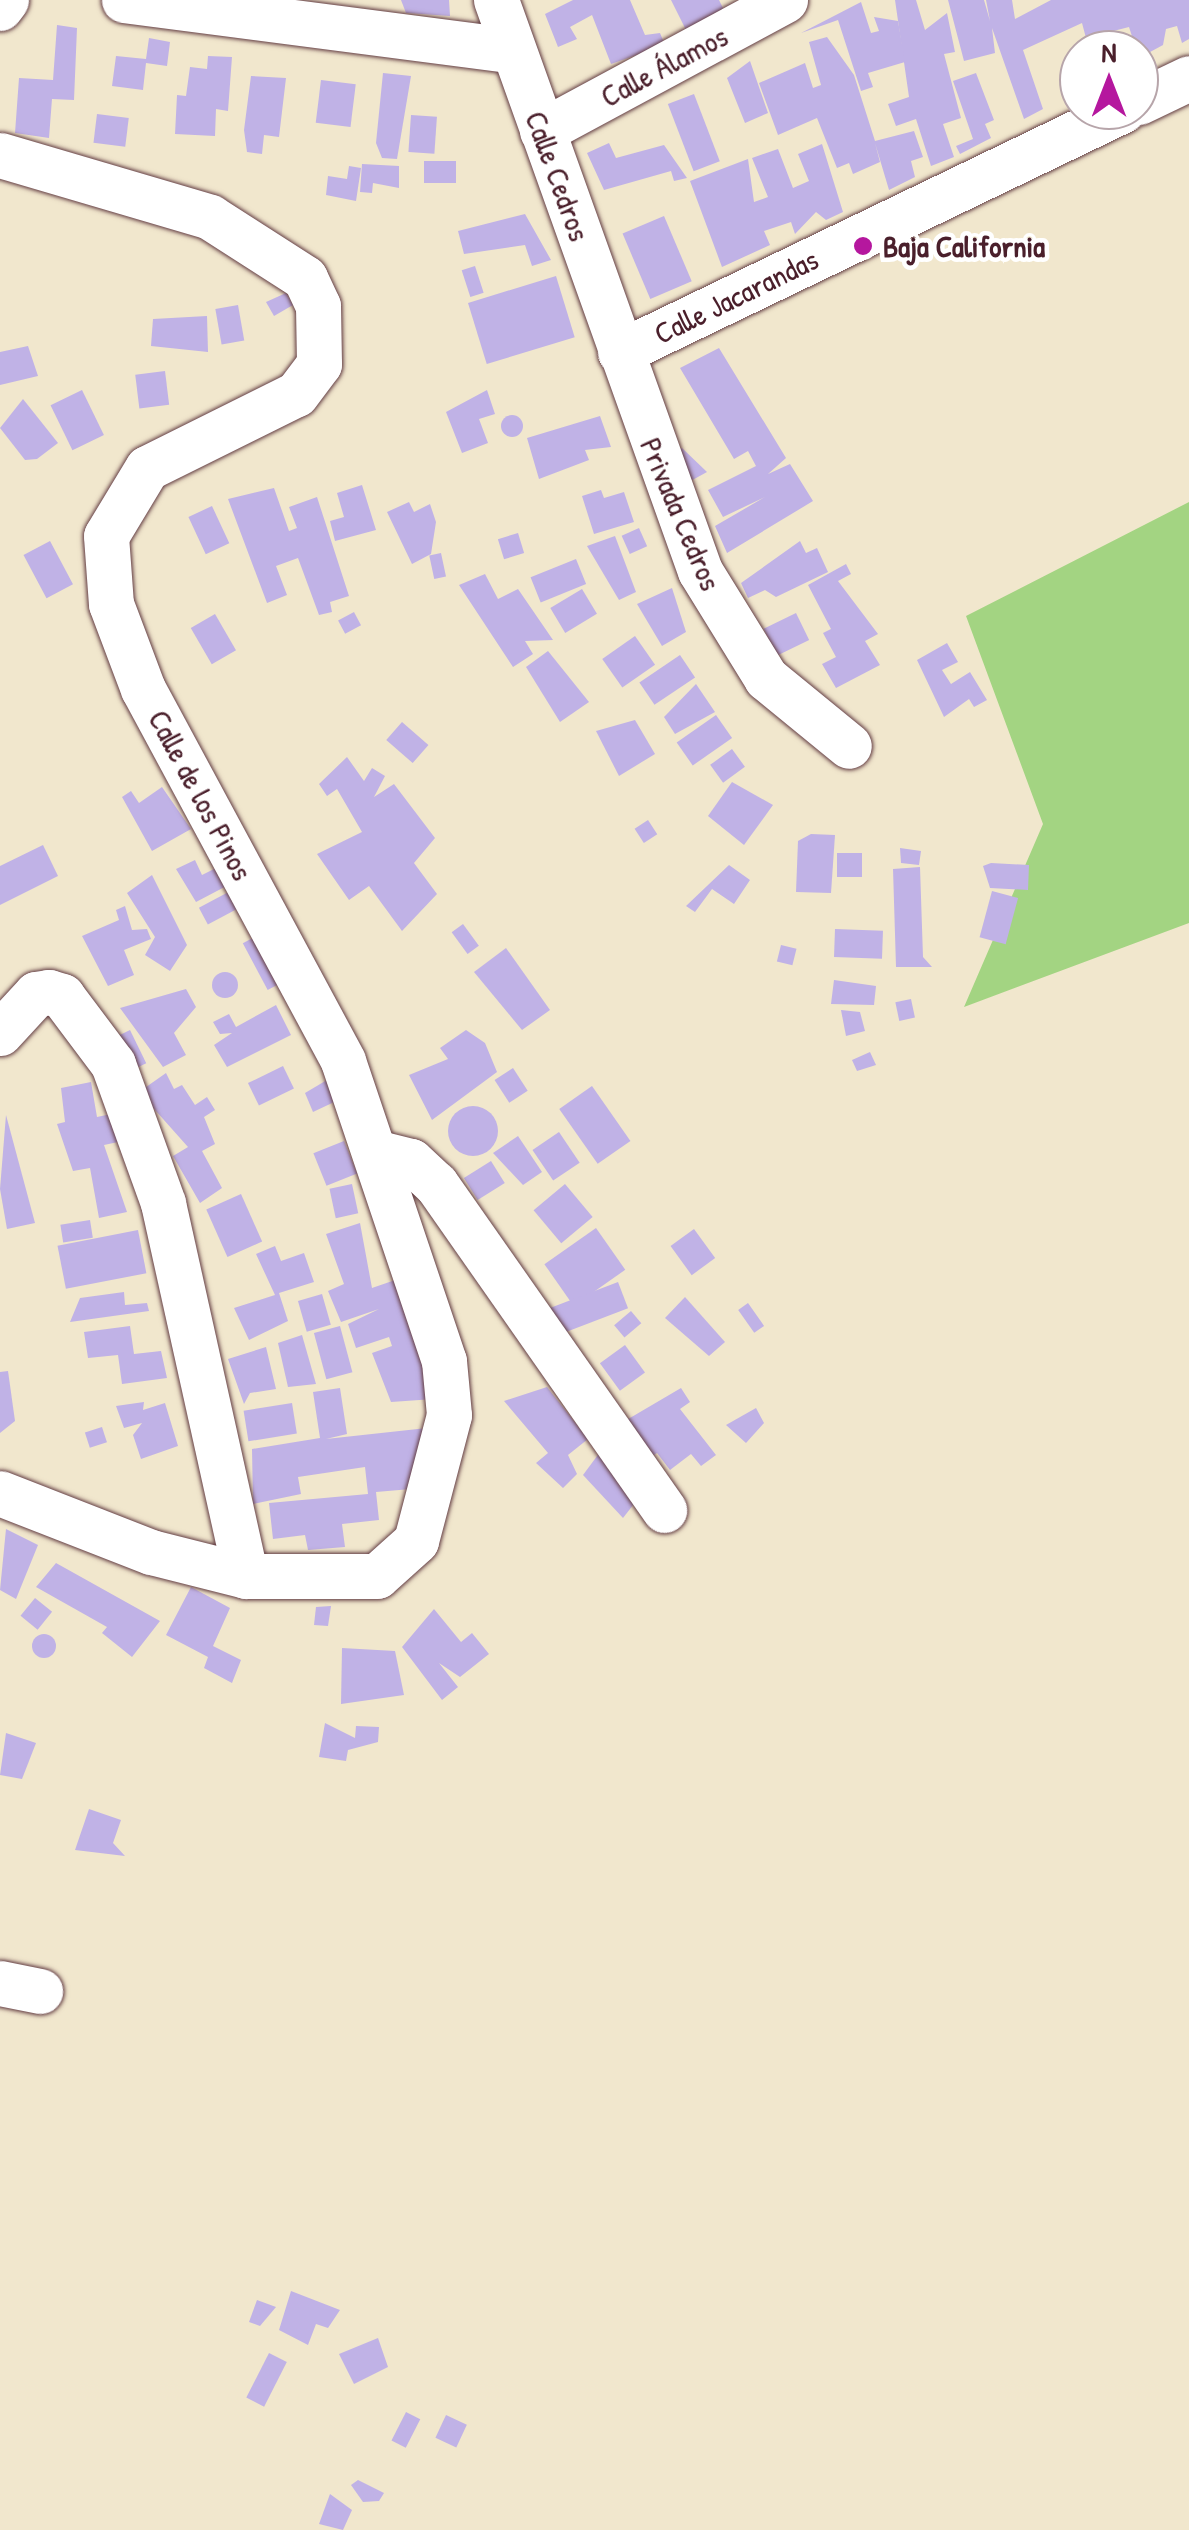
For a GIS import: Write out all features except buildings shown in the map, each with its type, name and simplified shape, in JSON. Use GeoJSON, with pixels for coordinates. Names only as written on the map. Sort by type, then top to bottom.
{"type":"FeatureCollection","features":[{"type":"Feature","properties":{"kind":"street"},"geometry":{"type":"LineString","coordinates":[[0,8],[6,0]]}},
{"type":"Feature","properties":{"kind":"street"},"geometry":{"type":"LineString","coordinates":[[124,0],[511,50]]}},
{"type":"Feature","properties":{"kind":"street","name":"Calle Cedros"},"geometry":{"type":"LineString","coordinates":[[496,0],[620,352]]}},
{"type":"Feature","properties":{"kind":"street","name":"Calle Álamos"},"geometry":{"type":"LineString","coordinates":[[542,132],[785,0]]}},
{"type":"Feature","properties":{"kind":"street"},"geometry":{"type":"LineString","coordinates":[[1159,92],[1189,78]]}},
{"type":"Feature","properties":{"kind":"street","name":"Calle Jacarandas"},"geometry":{"type":"LineString","coordinates":[[620,352],[1081,130]]}},
{"type":"Feature","properties":{"kind":"street","name":"Calle de los Pinos"},"geometry":{"type":"LineString","coordinates":[[0,155],[210,217],[305,278],[318,306],[319,364],[296,394],[147,468],[106,536],[111,604],[144,689],[344,1061],[380,1152],[444,1361],[449,1415],[433,1495],[416,1541],[377,1576],[246,1576],[152,1552],[0,1493]]}},
{"type":"Feature","properties":{"kind":"street","name":"Privada Cedros"},"geometry":{"type":"LineString","coordinates":[[620,352],[700,571],[766,678],[849,746]]}},
{"type":"Feature","properties":{"kind":"street"},"geometry":{"type":"LineString","coordinates":[[0,1033],[36,994],[49,992],[62,996],[113,1064],[163,1202],[246,1576]]}},
{"type":"Feature","properties":{"kind":"street"},"geometry":{"type":"LineString","coordinates":[[380,1152],[410,1161],[436,1184],[664,1510]]}},
{"type":"Feature","properties":{"kind":"green space"},"geometry":{"type":"Polygon","coordinates":[[[1189,502],[1189,923],[964,1007],[1043,824],[966,616],[1189,502]]]}},
{"type":"Feature","properties":{"kind":"place","name":"Baja California"},"geometry":{"type":"Point","coordinates":[863,246]}}]}
